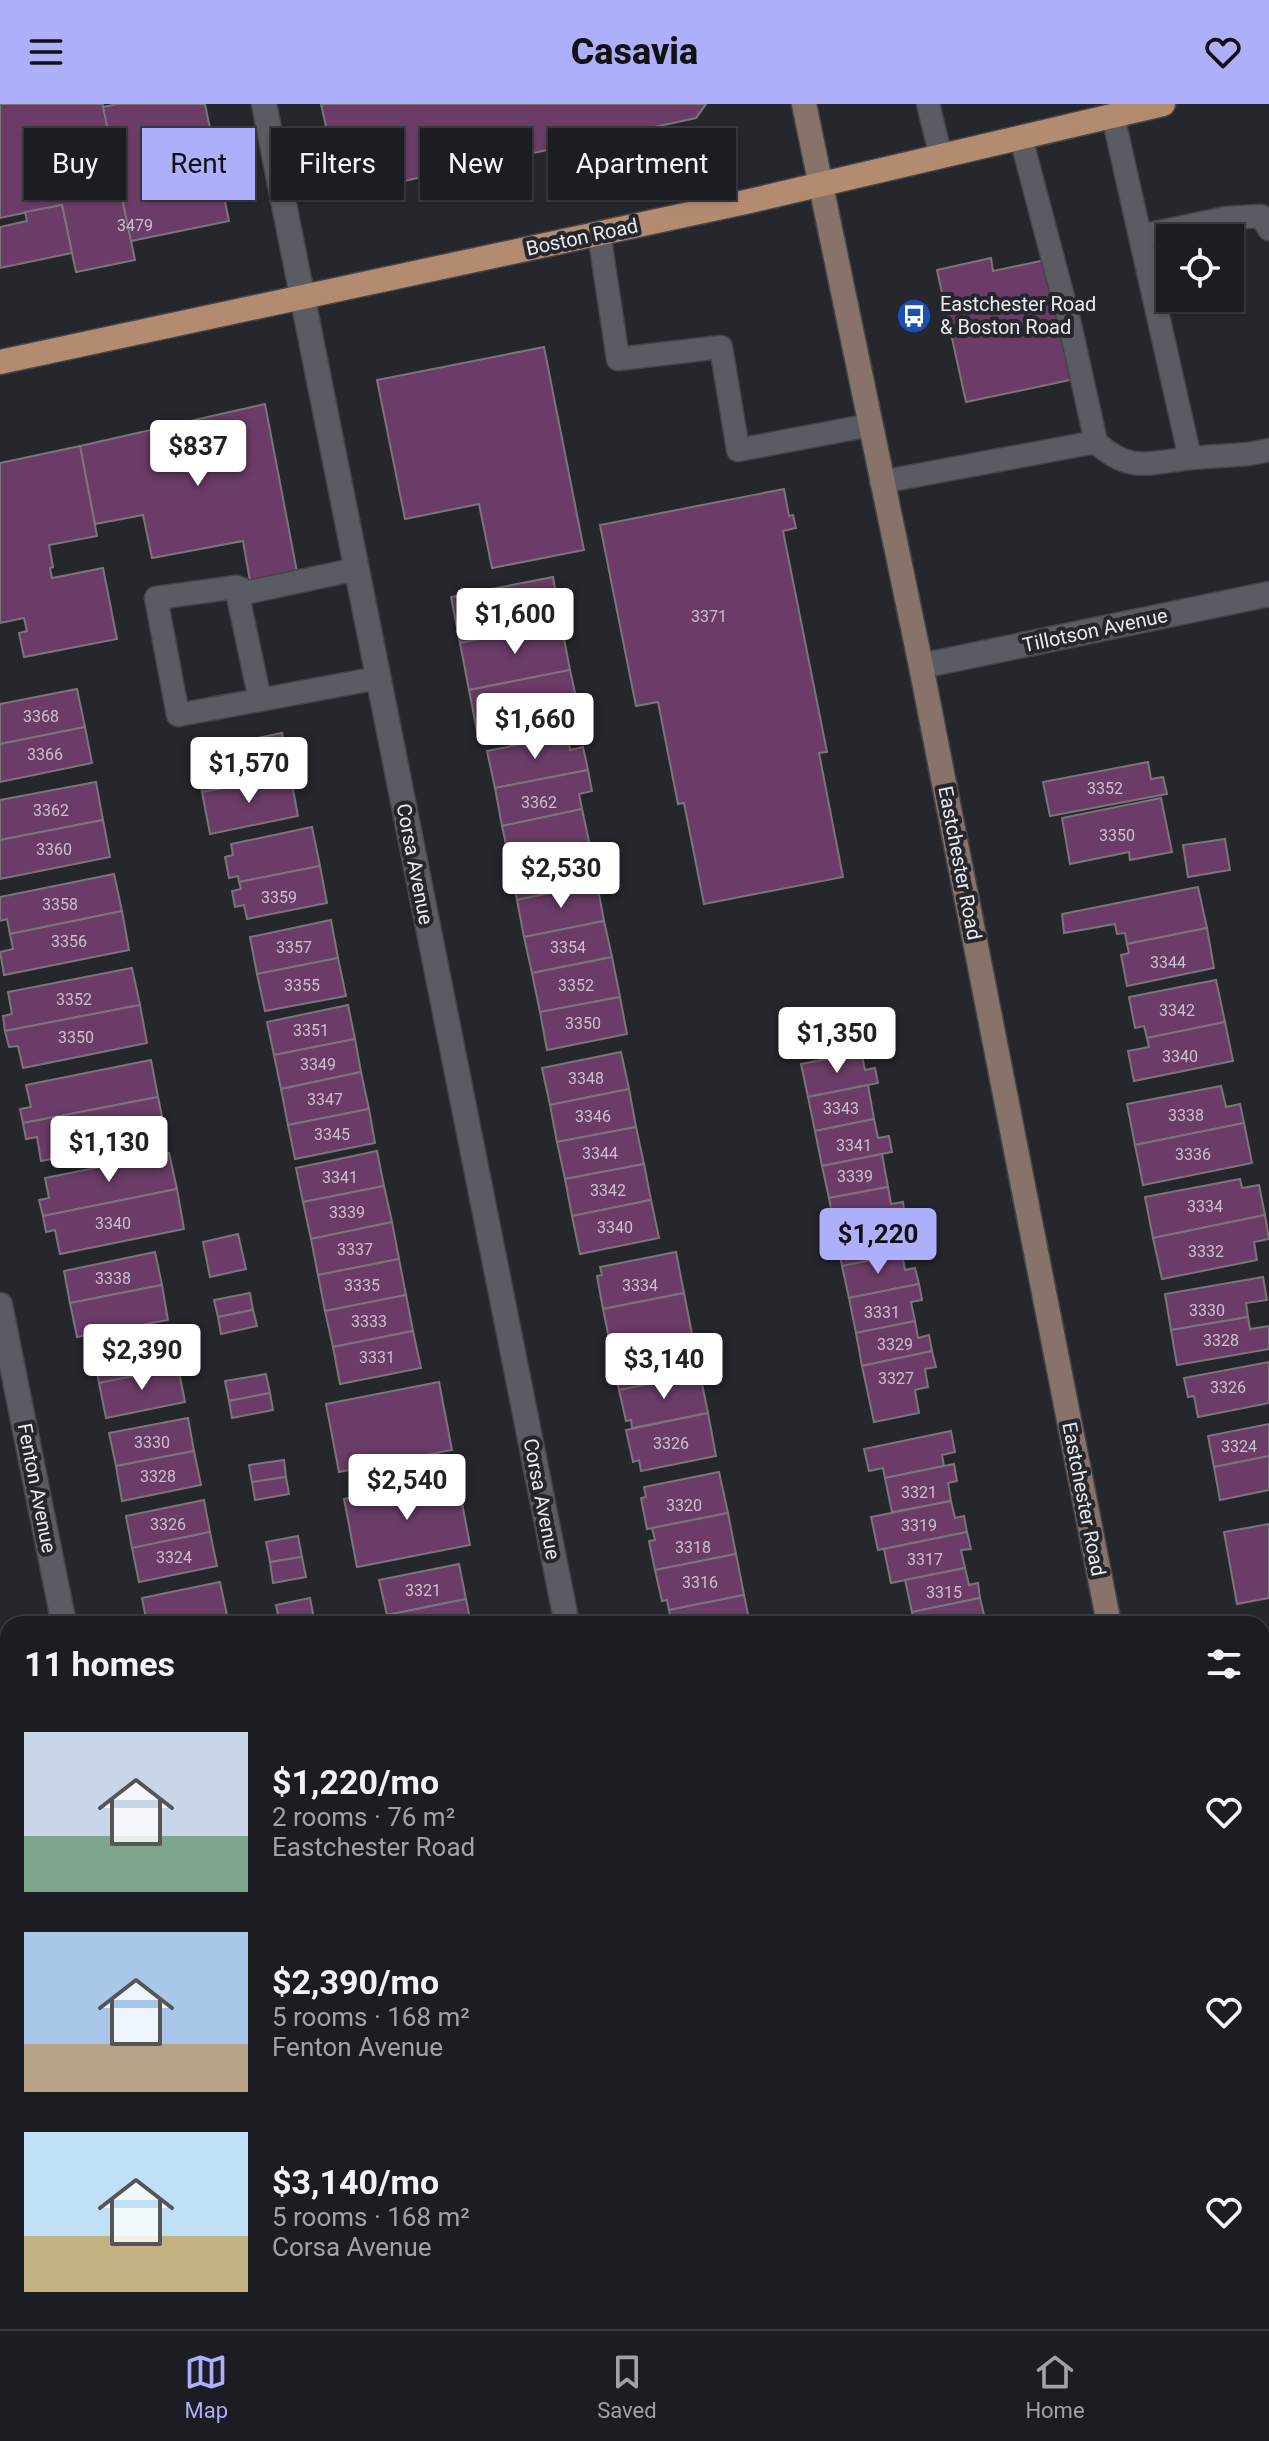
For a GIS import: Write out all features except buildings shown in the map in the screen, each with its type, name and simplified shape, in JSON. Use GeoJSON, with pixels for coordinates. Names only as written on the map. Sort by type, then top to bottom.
{"type":"FeatureCollection","features":[{"type":"Feature","properties":{"kind":"main road","name":"Eastchester Road"},"geometry":{"type":"LineString","coordinates":[[804,104],[921,666],[1107,1616]]}},
{"type":"Feature","properties":{"kind":"main road","name":"Boston Road"},"geometry":{"type":"LineString","coordinates":[[0,362],[820,186],[1163,104]]}},
{"type":"Feature","properties":{"kind":"street","name":"Corsa Avenue"},"geometry":{"type":"LineString","coordinates":[[264,104],[565,1616]]}},
{"type":"Feature","properties":{"kind":"street","name":"Tillotson Avenue"},"geometry":{"type":"LineString","coordinates":[[921,666],[1269,594]]}},
{"type":"Feature","properties":{"kind":"street","name":"Fenton Avenue"},"geometry":{"type":"LineString","coordinates":[[0,1305],[62,1616]]}},
{"type":"Feature","properties":{"kind":"lane"},"geometry":{"type":"LineString","coordinates":[[928,104],[941,157]]}},
{"type":"Feature","properties":{"kind":"lane"},"geometry":{"type":"LineString","coordinates":[[1113,116],[1190,458]]}},
{"type":"Feature","properties":{"kind":"lane"},"geometry":{"type":"LineString","coordinates":[[1021,138],[1068,316],[1096,442],[1109,455],[1133,466],[1269,450]]}},
{"type":"Feature","properties":{"kind":"lane"},"geometry":{"type":"LineString","coordinates":[[1140,236],[1226,218],[1261,216],[1269,229]]}},
{"type":"Feature","properties":{"kind":"lane"},"geometry":{"type":"LineString","coordinates":[[599,233],[618,359],[721,347],[738,450],[871,425]]}},
{"type":"Feature","properties":{"kind":"lane"},"geometry":{"type":"LineString","coordinates":[[881,482],[1096,442]]}},
{"type":"Feature","properties":{"kind":"lane"},"geometry":{"type":"LineString","coordinates":[[357,569],[249,592],[236,587],[156,598],[178,715],[378,678]]}},
{"type":"Feature","properties":{"kind":"lane"},"geometry":{"type":"LineString","coordinates":[[236,587],[260,700]]}},
{"type":"Feature","properties":{"kind":"place","name":"Eastchester Road & Boston Road"},"geometry":{"type":"Point","coordinates":[914,316]}}]}
